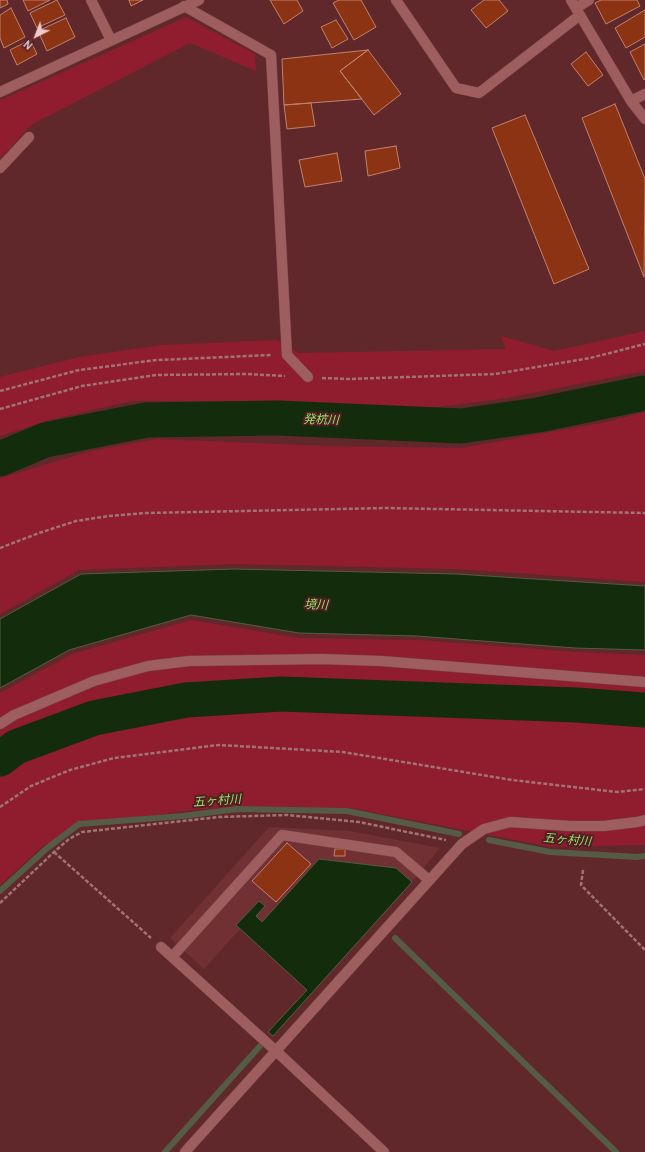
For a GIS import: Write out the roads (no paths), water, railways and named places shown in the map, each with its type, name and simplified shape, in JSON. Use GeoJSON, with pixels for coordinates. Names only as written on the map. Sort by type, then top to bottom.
{"type":"FeatureCollection","features":[{"type":"Feature","properties":{"kind":"street"},"geometry":{"type":"LineString","coordinates":[[91,0],[111,40]]}},
{"type":"Feature","properties":{"kind":"street"},"geometry":{"type":"LineString","coordinates":[[0,92],[184,6],[200,0]]}},
{"type":"Feature","properties":{"kind":"street"},"geometry":{"type":"LineString","coordinates":[[396,0],[456,88],[479,93],[576,7],[588,0]]}},
{"type":"Feature","properties":{"kind":"street"},"geometry":{"type":"LineString","coordinates":[[184,6],[271,55],[287,355],[308,377]]}},
{"type":"Feature","properties":{"kind":"street"},"geometry":{"type":"LineString","coordinates":[[576,7],[631,101],[645,119]]}},
{"type":"Feature","properties":{"kind":"street"},"geometry":{"type":"LineString","coordinates":[[631,101],[645,94]]}},
{"type":"Feature","properties":{"kind":"street"},"geometry":{"type":"LineString","coordinates":[[0,168],[29,137]]}},
{"type":"Feature","properties":{"kind":"street"},"geometry":{"type":"LineString","coordinates":[[0,724],[14,715],[94,681],[148,666],[189,661],[321,659],[374,661],[645,682]]}},
{"type":"Feature","properties":{"kind":"street"},"geometry":{"type":"LineString","coordinates":[[185,1152],[462,844],[484,829],[510,822],[570,826],[604,826],[645,820]]}},
{"type":"Feature","properties":{"kind":"street"},"geometry":{"type":"LineString","coordinates":[[172,957],[282,835],[396,852],[430,880]]}},
{"type":"Feature","properties":{"kind":"street"},"geometry":{"type":"LineString","coordinates":[[161,947],[276,1051],[384,1152]]}},
{"type":"Feature","properties":{"kind":"water","name":"境川"},"geometry":{"type":"Polygon","coordinates":[[[234,569],[456,574],[645,586],[645,650],[575,648],[417,636],[299,633],[191,615],[69,650],[0,688],[0,619],[81,574],[234,569]]]}},
{"type":"Feature","properties":{"kind":"water"},"geometry":{"type":"Polygon","coordinates":[[[319,859],[396,868],[412,882],[273,1036],[268,1032],[307,990],[236,925],[259,901],[265,906],[256,916],[262,922],[319,859]]]}},
{"type":"Feature","properties":{"kind":"waterway","name":"発杭川"},"geometry":{"type":"LineString","coordinates":[[0,459],[45,440],[146,420],[278,418],[461,426],[538,415],[645,393]]}},
{"type":"Feature","properties":{"kind":"waterway"},"geometry":{"type":"LineString","coordinates":[[0,759],[16,747],[94,718],[186,700],[281,694],[577,705],[645,710]]}},
{"type":"Feature","properties":{"kind":"waterway","name":"五ヶ村川"},"geometry":{"type":"LineString","coordinates":[[0,891],[46,849],[79,824],[183,816],[237,809],[347,811],[459,834]]}},
{"type":"Feature","properties":{"kind":"waterway","name":"五ヶ村川"},"geometry":{"type":"LineString","coordinates":[[489,840],[550,852],[637,857],[645,856]]}},
{"type":"Feature","properties":{"kind":"waterway"},"geometry":{"type":"LineString","coordinates":[[395,938],[616,1152]]}},
{"type":"Feature","properties":{"kind":"waterway"},"geometry":{"type":"LineString","coordinates":[[165,1152],[260,1046]]}}]}
